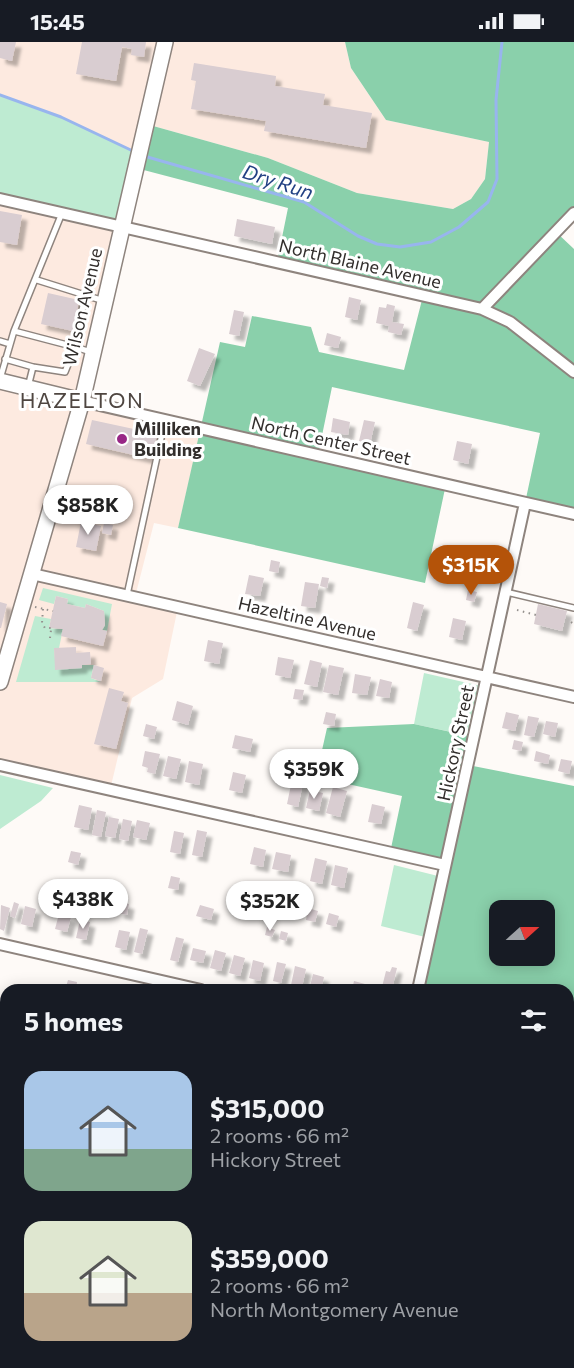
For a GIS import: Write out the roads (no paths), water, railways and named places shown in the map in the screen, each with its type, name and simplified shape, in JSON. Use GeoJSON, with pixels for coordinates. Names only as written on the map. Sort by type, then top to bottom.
{"type":"FeatureCollection","features":[{"type":"Feature","properties":{"kind":"main road","name":"Wilson Avenue"},"geometry":{"type":"LineString","coordinates":[[0,682],[82,402],[165,42]]}},
{"type":"Feature","properties":{"kind":"main road"},"geometry":{"type":"LineString","coordinates":[[0,380],[82,402]]}},
{"type":"Feature","properties":{"kind":"street","name":"North Blaine Avenue"},"geometry":{"type":"LineString","coordinates":[[0,199],[482,309],[510,322],[574,372]]}},
{"type":"Feature","properties":{"kind":"street"},"geometry":{"type":"LineString","coordinates":[[482,309],[574,213]]}},
{"type":"Feature","properties":{"kind":"street","name":"North Center Street"},"geometry":{"type":"LineString","coordinates":[[82,402],[574,514]]}},
{"type":"Feature","properties":{"kind":"street","name":"Hickory Street"},"geometry":{"type":"LineString","coordinates":[[419,984],[525,502]]}},
{"type":"Feature","properties":{"kind":"street","name":"Hazeltine Avenue"},"geometry":{"type":"LineString","coordinates":[[32,574],[574,697]]}},
{"type":"Feature","properties":{"kind":"street"},"geometry":{"type":"LineString","coordinates":[[0,765],[445,866]]}},
{"type":"Feature","properties":{"kind":"street"},"geometry":{"type":"LineString","coordinates":[[0,944],[175,984]]}},
{"type":"Feature","properties":{"kind":"lane"},"geometry":{"type":"LineString","coordinates":[[0,380],[14,331],[37,280],[62,213]]}},
{"type":"Feature","properties":{"kind":"lane"},"geometry":{"type":"LineString","coordinates":[[37,280],[105,302]]}},
{"type":"Feature","properties":{"kind":"lane"},"geometry":{"type":"LineString","coordinates":[[5,359],[65,372],[75,347],[85,295]]}},
{"type":"Feature","properties":{"kind":"lane"},"geometry":{"type":"LineString","coordinates":[[14,331],[93,353]]}},
{"type":"Feature","properties":{"kind":"lane"},"geometry":{"type":"LineString","coordinates":[[30,344],[33,336]]}},
{"type":"Feature","properties":{"kind":"lane"},"geometry":{"type":"LineString","coordinates":[[44,347],[45,339]]}},
{"type":"Feature","properties":{"kind":"lane"},"geometry":{"type":"LineString","coordinates":[[0,341],[10,344]]}},
{"type":"Feature","properties":{"kind":"lane"},"geometry":{"type":"LineString","coordinates":[[58,350],[60,343]]}},
{"type":"Feature","properties":{"kind":"lane"},"geometry":{"type":"LineString","coordinates":[[28,388],[37,366]]}},
{"type":"Feature","properties":{"kind":"lane"},"geometry":{"type":"LineString","coordinates":[[127,595],[165,420]]}},
{"type":"Feature","properties":{"kind":"lane"},"geometry":{"type":"LineString","coordinates":[[506,592],[574,608]]}},
{"type":"Feature","properties":{"kind":"waterway","name":"Dry Run"},"geometry":{"type":"LineString","coordinates":[[144,156],[304,202],[358,236],[377,244],[400,247],[431,242],[459,227],[488,202],[497,179],[496,100],[502,42]]}},
{"type":"Feature","properties":{"kind":"waterway","name":"Dry Run"},"geometry":{"type":"LineString","coordinates":[[0,95],[61,117],[135,152]]}},
{"type":"Feature","properties":{"kind":"place","name":"Milliken Building"},"geometry":{"type":"Point","coordinates":[122,439]}},
{"type":"Feature","properties":{"kind":"district","name":"HAZELTON"},"geometry":{"type":"Point","coordinates":[82,401]}}]}
